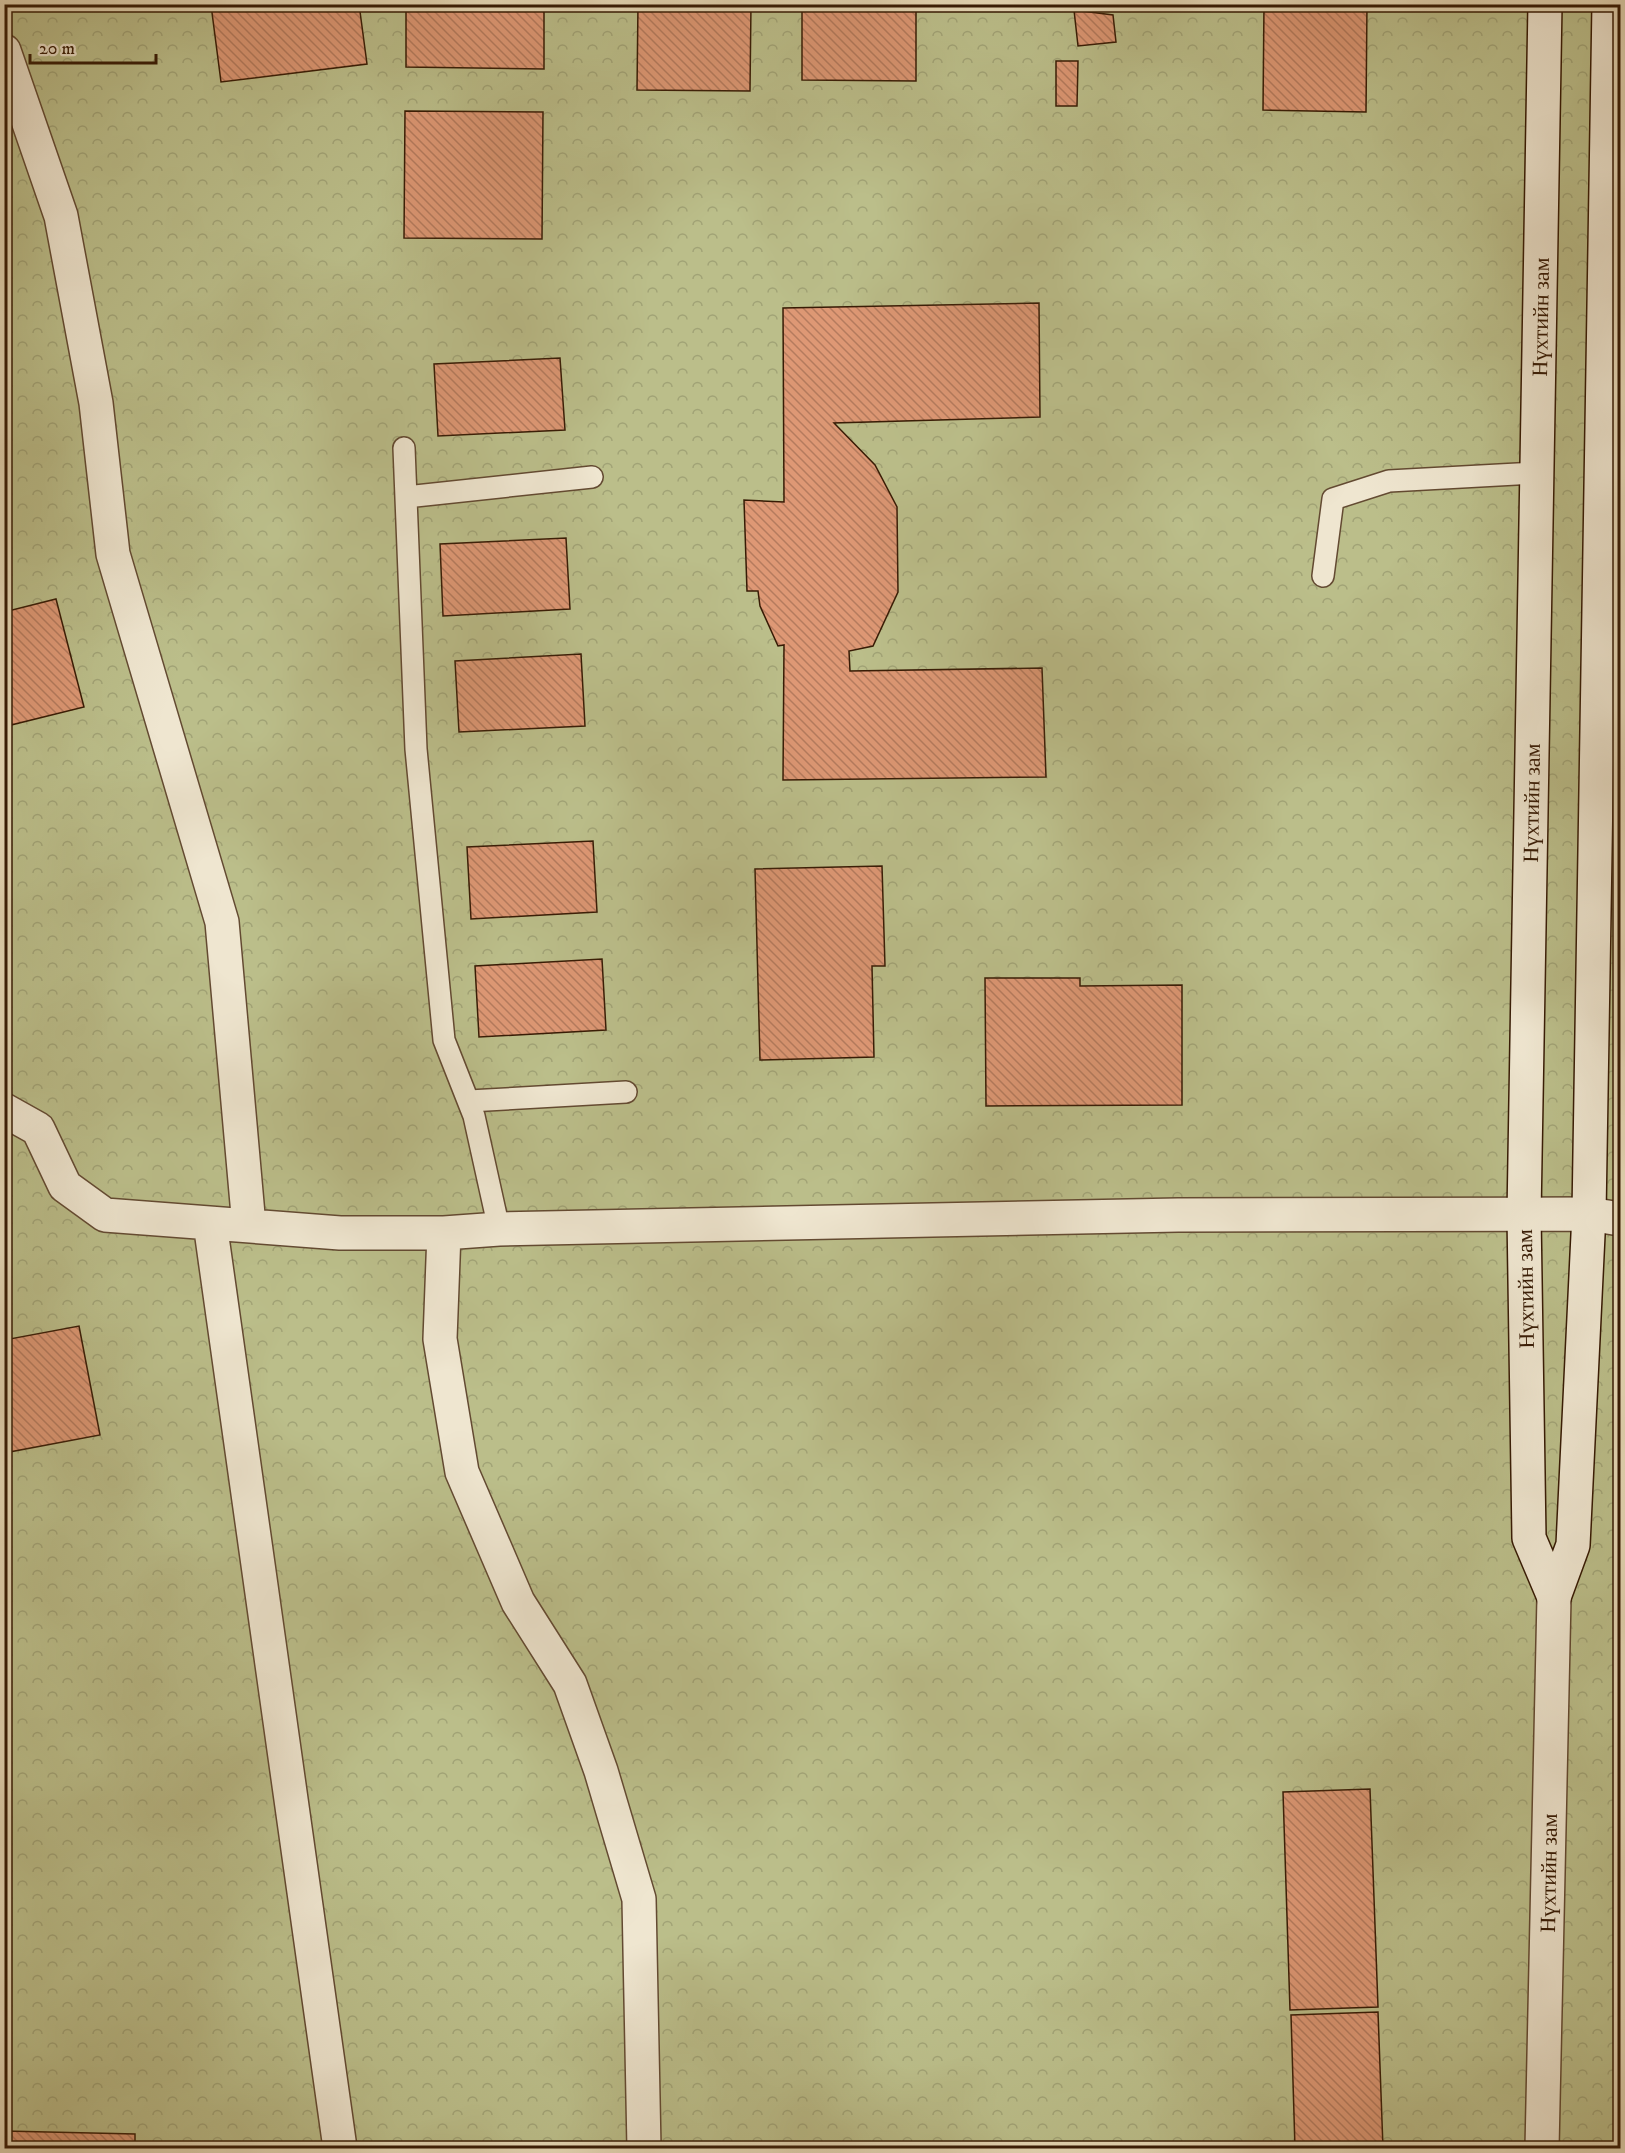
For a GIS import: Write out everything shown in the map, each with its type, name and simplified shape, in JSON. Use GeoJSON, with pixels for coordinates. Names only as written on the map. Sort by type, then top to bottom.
{"type":"FeatureCollection","features":[{"type":"Feature","properties":{"kind":"street","name":"Нүхтийн зам"},"geometry":{"type":"LineString","coordinates":[[1545,4],[1524,1215],[1529,1538],[1554,1597]]}},
{"type":"Feature","properties":{"kind":"street","name":"Нүхтийн зам"},"geometry":{"type":"LineString","coordinates":[[1542,2148],[1554,1597],[1574,1545],[1605,1216],[1609,4]]}},
{"type":"Feature","properties":{"kind":"street"},"geometry":{"type":"LineString","coordinates":[[4,51],[61,216],[96,403],[113,554],[222,922],[249,1226]]}},
{"type":"Feature","properties":{"kind":"street"},"geometry":{"type":"LineString","coordinates":[[4,1110],[38,1129],[65,1186],[105,1215],[340,1233],[444,1233],[499,1229],[1166,1215],[1605,1216]]}},
{"type":"Feature","properties":{"kind":"street"},"geometry":{"type":"LineString","coordinates":[[210,1223],[340,2148]]}},
{"type":"Feature","properties":{"kind":"street"},"geometry":{"type":"LineString","coordinates":[[444,1233],[440,1339],[462,1472],[518,1602],[570,1684],[601,1771],[639,1899],[645,2148]]}},
{"type":"Feature","properties":{"kind":"lane"},"geometry":{"type":"LineString","coordinates":[[404,448],[416,749],[444,1040],[469,1101],[499,1229]]}},
{"type":"Feature","properties":{"kind":"lane"},"geometry":{"type":"LineString","coordinates":[[1323,576],[1332,499],[1389,481],[1537,473]]}},
{"type":"Feature","properties":{"kind":"lane"},"geometry":{"type":"LineString","coordinates":[[406,497],[592,477]]}},
{"type":"Feature","properties":{"kind":"lane"},"geometry":{"type":"LineString","coordinates":[[469,1101],[626,1092]]}},
{"type":"Feature","properties":{"kind":"green space"},"geometry":{"type":"Polygon","coordinates":[[[5,5],[1620,5],[1620,2148],[5,2148],[5,5]]]}},
{"type":"Feature","properties":{"kind":"building"},"geometry":{"type":"Polygon","coordinates":[[[359,4],[367,64],[221,82],[211,5],[359,4]]]}},
{"type":"Feature","properties":{"kind":"building"},"geometry":{"type":"Polygon","coordinates":[[[406,4],[544,4],[544,69],[406,67],[406,4]]]}},
{"type":"Feature","properties":{"kind":"building"},"geometry":{"type":"Polygon","coordinates":[[[638,4],[751,4],[750,91],[637,90],[638,4]]]}},
{"type":"Feature","properties":{"kind":"building"},"geometry":{"type":"Polygon","coordinates":[[[802,4],[916,4],[916,81],[802,80],[802,4]]]}},
{"type":"Feature","properties":{"kind":"building"},"geometry":{"type":"Polygon","coordinates":[[[1264,4],[1367,4],[1366,112],[1263,110],[1264,4]]]}},
{"type":"Feature","properties":{"kind":"building"},"geometry":{"type":"Polygon","coordinates":[[[1074,10],[1113,15],[1116,42],[1078,46],[1074,10]]]}},
{"type":"Feature","properties":{"kind":"building"},"geometry":{"type":"Polygon","coordinates":[[[1056,61],[1078,61],[1077,106],[1056,106],[1056,61]]]}},
{"type":"Feature","properties":{"kind":"building"},"geometry":{"type":"Polygon","coordinates":[[[405,111],[543,112],[542,239],[404,238],[405,111]]]}},
{"type":"Feature","properties":{"kind":"building"},"geometry":{"type":"Polygon","coordinates":[[[1039,303],[1040,417],[834,423],[875,465],[897,507],[898,592],[873,646],[849,651],[850,671],[1042,668],[1046,777],[783,780],[784,645],[778,646],[760,606],[758,591],[747,591],[744,500],[784,502],[783,308],[1039,303]]]}},
{"type":"Feature","properties":{"kind":"building"},"geometry":{"type":"Polygon","coordinates":[[[560,358],[565,430],[438,436],[434,364],[560,358]]]}},
{"type":"Feature","properties":{"kind":"building"},"geometry":{"type":"Polygon","coordinates":[[[566,538],[570,609],[443,616],[440,544],[566,538]]]}},
{"type":"Feature","properties":{"kind":"building"},"geometry":{"type":"Polygon","coordinates":[[[56,599],[84,707],[11,725],[4,699],[4,612],[56,599]]]}},
{"type":"Feature","properties":{"kind":"building"},"geometry":{"type":"Polygon","coordinates":[[[581,654],[585,726],[459,732],[455,661],[581,654]]]}},
{"type":"Feature","properties":{"kind":"building"},"geometry":{"type":"Polygon","coordinates":[[[593,841],[597,912],[471,919],[467,847],[593,841]]]}},
{"type":"Feature","properties":{"kind":"building"},"geometry":{"type":"Polygon","coordinates":[[[882,866],[885,966],[872,966],[874,1057],[760,1060],[755,869],[882,866]]]}},
{"type":"Feature","properties":{"kind":"building"},"geometry":{"type":"Polygon","coordinates":[[[602,959],[606,1030],[479,1037],[475,966],[602,959]]]}},
{"type":"Feature","properties":{"kind":"building"},"geometry":{"type":"Polygon","coordinates":[[[985,978],[1080,978],[1080,986],[1182,985],[1182,1105],[986,1106],[985,978]]]}},
{"type":"Feature","properties":{"kind":"building"},"geometry":{"type":"Polygon","coordinates":[[[79,1326],[100,1435],[4,1453],[4,1340],[79,1326]]]}},
{"type":"Feature","properties":{"kind":"building"},"geometry":{"type":"Polygon","coordinates":[[[1370,1789],[1378,2007],[1290,2010],[1283,1792],[1370,1789]]]}},
{"type":"Feature","properties":{"kind":"building"},"geometry":{"type":"Polygon","coordinates":[[[1378,2012],[1383,2148],[1295,2148],[1291,2015],[1378,2012]]]}},
{"type":"Feature","properties":{"kind":"building"},"geometry":{"type":"Polygon","coordinates":[[[4,2131],[135,2134],[135,2148],[4,2148],[4,2131]]]}}]}
